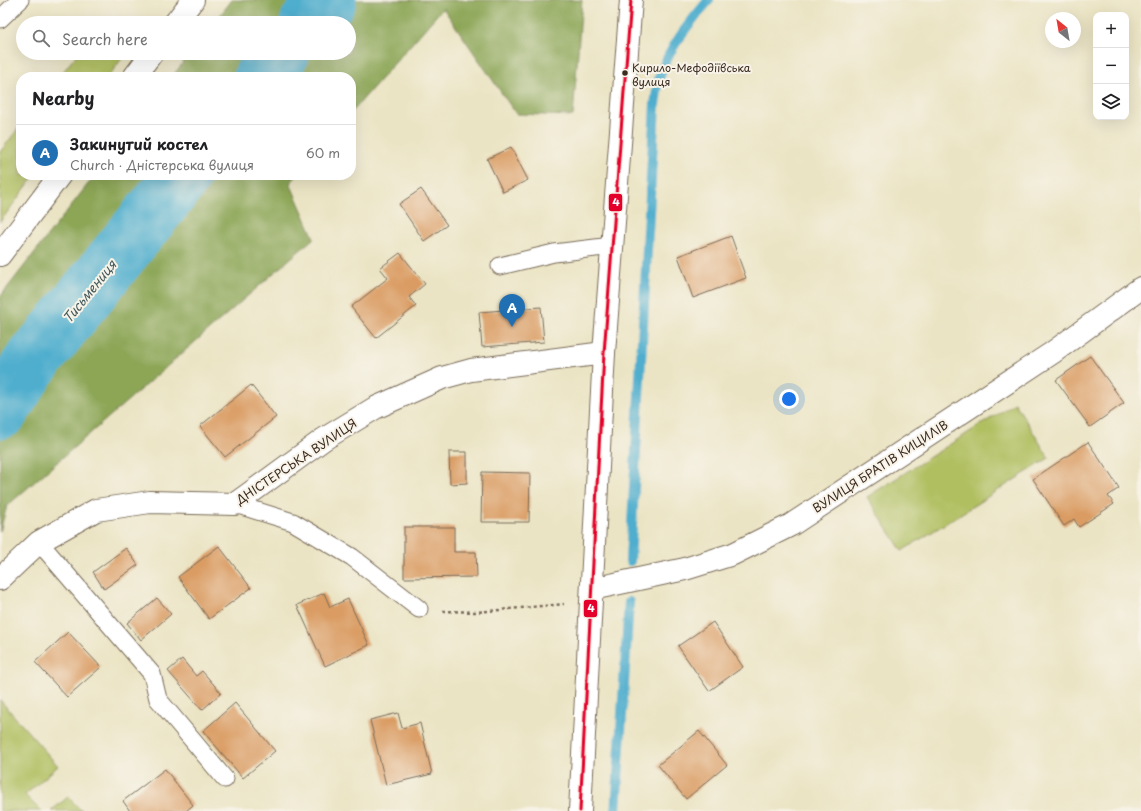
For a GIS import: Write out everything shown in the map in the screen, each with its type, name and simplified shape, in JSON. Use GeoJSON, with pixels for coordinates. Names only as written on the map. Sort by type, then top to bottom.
{"type":"FeatureCollection","features":[{"type":"Feature","properties":{"kind":"street"},"geometry":{"type":"LineString","coordinates":[[180,16],[193,0]]}},
{"type":"Feature","properties":{"kind":"street"},"geometry":{"type":"LineString","coordinates":[[580,811],[604,353],[631,0]]}},
{"type":"Feature","properties":{"kind":"street"},"geometry":{"type":"LineString","coordinates":[[138,72],[147,60]]}},
{"type":"Feature","properties":{"kind":"street"},"geometry":{"type":"LineString","coordinates":[[0,255],[56,180]]}},
{"type":"Feature","properties":{"kind":"street","name":"ВУЛИЦЯ БРАТІВ КИЦИЛІВ"},"geometry":{"type":"LineString","coordinates":[[591,595],[733,554],[790,525],[1052,353],[1141,288]]}},
{"type":"Feature","properties":{"kind":"street","name":"ДНІСТЕРСЬКА ВУЛИЦЯ"},"geometry":{"type":"LineString","coordinates":[[0,579],[39,542],[96,510],[150,502],[235,504],[324,439],[375,408],[442,378],[470,370],[604,353]]}},
{"type":"Feature","properties":{"kind":"lane"},"geometry":{"type":"LineString","coordinates":[[0,19],[20,0]]}},
{"type":"Feature","properties":{"kind":"lane"},"geometry":{"type":"LineString","coordinates":[[500,266],[554,253],[612,246]]}},
{"type":"Feature","properties":{"kind":"lane"},"geometry":{"type":"LineString","coordinates":[[235,504],[293,522],[352,557],[419,609]]}},
{"type":"Feature","properties":{"kind":"lane"},"geometry":{"type":"LineString","coordinates":[[39,542],[152,674],[158,699],[225,780]]}},
{"type":"Feature","properties":{"kind":"path"},"geometry":{"type":"LineString","coordinates":[[419,609],[477,612],[591,595]]}},
{"type":"Feature","properties":{"kind":"green space"},"geometry":{"type":"Polygon","coordinates":[[[232,0],[312,0],[297,16],[219,16],[232,0]]]}},
{"type":"Feature","properties":{"kind":"green space"},"geometry":{"type":"Polygon","coordinates":[[[351,0],[582,0],[573,116],[516,114],[443,8],[356,107],[356,72],[287,72],[297,60],[356,60],[356,16],[336,16],[351,0]]]}},
{"type":"Feature","properties":{"kind":"green space"},"geometry":{"type":"Polygon","coordinates":[[[72,60],[121,60],[112,72],[63,72],[72,60]]]}},
{"type":"Feature","properties":{"kind":"green space"},"geometry":{"type":"Polygon","coordinates":[[[185,60],[260,60],[250,72],[176,72],[185,60]]]}},
{"type":"Feature","properties":{"kind":"green space"},"geometry":{"type":"Polygon","coordinates":[[[16,131],[16,180],[31,180],[0,222],[0,152],[16,131]]]}},
{"type":"Feature","properties":{"kind":"green space"},"geometry":{"type":"Polygon","coordinates":[[[91,180],[163,180],[0,385],[0,297],[91,180]]]}},
{"type":"Feature","properties":{"kind":"green space"},"geometry":{"type":"Polygon","coordinates":[[[200,180],[293,180],[290,183],[314,238],[7,506],[0,531],[0,435],[40,377],[200,180]]]}},
{"type":"Feature","properties":{"kind":"green space"},"geometry":{"type":"Polygon","coordinates":[[[1015,403],[1049,458],[902,551],[867,497],[1015,403]]]}},
{"type":"Feature","properties":{"kind":"green space"},"geometry":{"type":"Polygon","coordinates":[[[0,700],[58,766],[25,795],[41,811],[0,811],[0,700]]]}},
{"type":"Feature","properties":{"kind":"green space"},"geometry":{"type":"Polygon","coordinates":[[[68,797],[82,811],[51,811],[68,797]]]}},
{"type":"Feature","properties":{"kind":"building"},"geometry":{"type":"Polygon","coordinates":[[[511,147],[528,180],[503,192],[487,159],[511,147]]]}},
{"type":"Feature","properties":{"kind":"building"},"geometry":{"type":"Polygon","coordinates":[[[421,189],[447,225],[424,241],[399,204],[421,189]]]}},
{"type":"Feature","properties":{"kind":"building"},"geometry":{"type":"Polygon","coordinates":[[[731,236],[746,278],[693,298],[678,256],[731,236]]]}},
{"type":"Feature","properties":{"kind":"building"},"geometry":{"type":"Polygon","coordinates":[[[400,253],[425,284],[409,297],[416,306],[376,338],[351,307],[388,278],[380,268],[400,253]]]}},
{"type":"Feature","properties":{"kind":"building"},"geometry":{"type":"Polygon","coordinates":[[[541,307],[544,342],[482,347],[479,312],[541,307]]]}},
{"type":"Feature","properties":{"kind":"building"},"geometry":{"type":"Polygon","coordinates":[[[1090,356],[1124,403],[1090,427],[1056,380],[1090,356]]]}},
{"type":"Feature","properties":{"kind":"building"},"geometry":{"type":"Polygon","coordinates":[[[251,385],[276,417],[225,457],[200,426],[251,385]]]}},
{"type":"Feature","properties":{"kind":"building"},"geometry":{"type":"Polygon","coordinates":[[[1088,442],[1119,488],[1108,496],[1114,504],[1079,527],[1074,519],[1064,526],[1033,479],[1088,442]]]}},
{"type":"Feature","properties":{"kind":"building"},"geometry":{"type":"Polygon","coordinates":[[[449,452],[467,452],[467,483],[450,484],[449,452]]]}},
{"type":"Feature","properties":{"kind":"building"},"geometry":{"type":"Polygon","coordinates":[[[482,472],[530,473],[529,522],[481,522],[482,472]]]}},
{"type":"Feature","properties":{"kind":"building"},"geometry":{"type":"Polygon","coordinates":[[[404,527],[454,527],[454,552],[476,552],[477,577],[404,578],[404,527]]]}},
{"type":"Feature","properties":{"kind":"building"},"geometry":{"type":"Polygon","coordinates":[[[219,546],[251,588],[209,619],[178,577],[219,546]]]}},
{"type":"Feature","properties":{"kind":"building"},"geometry":{"type":"Polygon","coordinates":[[[126,548],[138,565],[104,589],[93,572],[126,548]]]}},
{"type":"Feature","properties":{"kind":"building"},"geometry":{"type":"Polygon","coordinates":[[[324,593],[330,607],[348,599],[369,645],[325,666],[297,605],[324,593]]]}},
{"type":"Feature","properties":{"kind":"building"},"geometry":{"type":"Polygon","coordinates":[[[157,598],[171,614],[141,640],[127,623],[157,598]]]}},
{"type":"Feature","properties":{"kind":"building"},"geometry":{"type":"Polygon","coordinates":[[[713,622],[743,667],[709,691],[678,646],[713,622]]]}},
{"type":"Feature","properties":{"kind":"building"},"geometry":{"type":"Polygon","coordinates":[[[68,632],[101,667],[67,697],[35,662],[68,632]]]}},
{"type":"Feature","properties":{"kind":"building"},"geometry":{"type":"Polygon","coordinates":[[[182,659],[196,676],[202,671],[221,693],[202,710],[168,671],[182,659]]]}},
{"type":"Feature","properties":{"kind":"building"},"geometry":{"type":"Polygon","coordinates":[[[235,703],[275,751],[243,778],[203,731],[235,703]]]}},
{"type":"Feature","properties":{"kind":"building"},"geometry":{"type":"Polygon","coordinates":[[[398,713],[402,728],[420,723],[432,774],[386,785],[370,720],[398,713]]]}},
{"type":"Feature","properties":{"kind":"building"},"geometry":{"type":"Polygon","coordinates":[[[699,731],[727,765],[686,799],[658,765],[699,731]]]}},
{"type":"Feature","properties":{"kind":"building"},"geometry":{"type":"Polygon","coordinates":[[[165,769],[193,805],[186,811],[130,811],[123,801],[165,769]]]}},
{"type":"Feature","properties":{"kind":"waterway","name":"Тисьмениця"},"geometry":{"type":"LineString","coordinates":[[314,16],[328,0]]}},
{"type":"Feature","properties":{"kind":"waterway"},"geometry":{"type":"LineString","coordinates":[[630,561],[655,104],[660,77],[670,53],[688,25],[709,0]]}},
{"type":"Feature","properties":{"kind":"waterway","name":"Тисьмениця"},"geometry":{"type":"LineString","coordinates":[[266,72],[275,60]]}},
{"type":"Feature","properties":{"kind":"waterway","name":"Тисьмениця"},"geometry":{"type":"LineString","coordinates":[[0,411],[29,366],[179,180]]}},
{"type":"Feature","properties":{"kind":"waterway"},"geometry":{"type":"LineString","coordinates":[[616,811],[629,602]]}},
{"type":"Feature","properties":{"kind":"transit line","name":"4"},"geometry":{"type":"LineString","coordinates":[[580,811],[604,353],[631,0]]}},
{"type":"Feature","properties":{"kind":"place","name":"Кирило-Мефодіївська вулиця"},"geometry":{"type":"Point","coordinates":[625,73]}},
{"type":"Feature","properties":{"kind":"place","name":"Закинутий костел"},"geometry":{"type":"Point","coordinates":[512,327]}}]}
